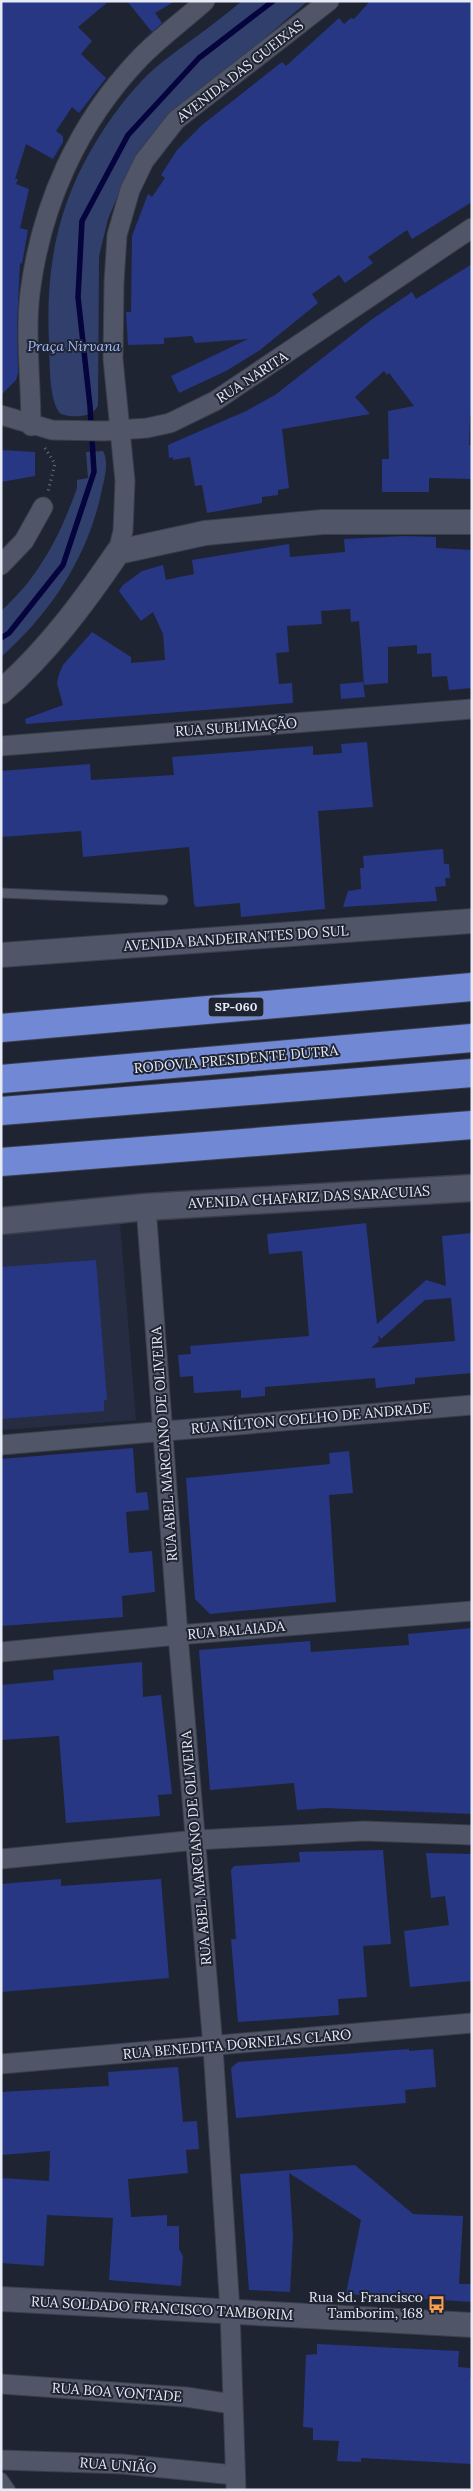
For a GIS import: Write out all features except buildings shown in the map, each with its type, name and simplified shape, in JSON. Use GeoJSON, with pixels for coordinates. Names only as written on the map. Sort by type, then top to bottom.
{"type":"FeatureCollection","features":[{"type":"Feature","properties":{"kind":"highway","name":"SP-060"},"geometry":{"type":"LineString","coordinates":[[1,1028],[472,986]]}},
{"type":"Feature","properties":{"kind":"highway","name":"RODOVIA PRESIDENTE DUTRA"},"geometry":{"type":"LineString","coordinates":[[1,1079],[472,1038]]}},
{"type":"Feature","properties":{"kind":"highway"},"geometry":{"type":"LineString","coordinates":[[1,1111],[472,1074]]}},
{"type":"Feature","properties":{"kind":"highway"},"geometry":{"type":"LineString","coordinates":[[1,1162],[472,1125]]}},
{"type":"Feature","properties":{"kind":"main road","name":"AVENIDA CHAFARIZ DAS SARACUIAS"},"geometry":{"type":"LineString","coordinates":[[1,1221],[146,1207],[472,1188]]}},
{"type":"Feature","properties":{"kind":"street"},"geometry":{"type":"LineString","coordinates":[[32,426],[30,294],[47,212],[66,164],[112,90],[140,58],[205,1]]}},
{"type":"Feature","properties":{"kind":"street","name":"AVENIDA DAS GUEIXAS"},"geometry":{"type":"LineString","coordinates":[[1,692],[16,679],[63,627],[118,552],[122,531],[125,481],[112,431],[117,235],[130,190],[144,161],[176,120],[329,1]]}},
{"type":"Feature","properties":{"kind":"street","name":"RUA NARITA"},"geometry":{"type":"LineString","coordinates":[[1,415],[32,426],[52,430],[112,431],[170,423],[215,401],[472,228]]}},
{"type":"Feature","properties":{"kind":"street"},"geometry":{"type":"LineString","coordinates":[[1,565],[24,541],[44,507]]}},
{"type":"Feature","properties":{"kind":"street"},"geometry":{"type":"LineString","coordinates":[[118,552],[205,533],[322,522],[472,522]]}},
{"type":"Feature","properties":{"kind":"street","name":"RUA SUBLIMAÇÃO"},"geometry":{"type":"LineString","coordinates":[[1,746],[472,709]]}},
{"type":"Feature","properties":{"kind":"street","name":"AVENIDA BANDEIRANTES DO SUL"},"geometry":{"type":"LineString","coordinates":[[1,955],[472,921]]}},
{"type":"Feature","properties":{"kind":"street","name":"RUA ABEL MARCIANO DE OLIVEIRA"},"geometry":{"type":"LineString","coordinates":[[146,1207],[178,1635],[197,1840],[213,2047],[230,2311],[235,2482]]}},
{"type":"Feature","properties":{"kind":"street","name":"RUA NÍLTON COELHO DE ANDRADE"},"geometry":{"type":"LineString","coordinates":[[1,1445],[472,1405]]}},
{"type":"Feature","properties":{"kind":"street","name":"RUA BALAIADA"},"geometry":{"type":"LineString","coordinates":[[1,1652],[178,1635],[472,1612]]}},
{"type":"Feature","properties":{"kind":"street"},"geometry":{"type":"LineString","coordinates":[[1,1859],[197,1840],[364,1831],[472,1835]]}},
{"type":"Feature","properties":{"kind":"street","name":"RUA BENEDITA DORNELAS CLARO"},"geometry":{"type":"LineString","coordinates":[[1,2064],[472,2023]]}},
{"type":"Feature","properties":{"kind":"street","name":"RUA SOLDADO FRANCISCO TAMBORIM"},"geometry":{"type":"LineString","coordinates":[[1,2299],[472,2325]]}},
{"type":"Feature","properties":{"kind":"street","name":"RUA BOA VONTADE"},"geometry":{"type":"LineString","coordinates":[[1,2384],[186,2397],[232,2404]]}},
{"type":"Feature","properties":{"kind":"street","name":"RUA UNIÃO"},"geometry":{"type":"LineString","coordinates":[[1,2460],[122,2464],[235,2482]]}},
{"type":"Feature","properties":{"kind":"street"},"geometry":{"type":"LineString","coordinates":[[1,2480],[8,2490]]}},
{"type":"Feature","properties":{"kind":"lane"},"geometry":{"type":"LineString","coordinates":[[1,893],[163,900]]}},
{"type":"Feature","properties":{"kind":"path"},"geometry":{"type":"LineString","coordinates":[[32,426],[54,464],[44,507]]}},
{"type":"Feature","properties":{"kind":"shaded area"},"geometry":{"type":"Polygon","coordinates":[[[120,1224],[136,1420],[1,1430],[1,1234],[120,1224]]]}},
{"type":"Feature","properties":{"kind":"green space","name":"Praça Nirvana"},"geometry":{"type":"Polygon","coordinates":[[[242,1],[308,1],[245,55],[124,181],[108,219],[99,256],[98,405],[87,415],[71,416],[61,414],[54,400],[50,379],[48,311],[50,282],[59,227],[78,175],[108,123],[142,81],[155,68],[242,1]]]}},
{"type":"Feature","properties":{"kind":"green space"},"geometry":{"type":"Polygon","coordinates":[[[103,451],[106,465],[103,484],[96,513],[78,560],[52,602],[19,640],[1,657],[1,611],[27,584],[56,539],[77,488],[77,480],[88,478],[86,452],[103,451]]]}},
{"type":"Feature","properties":{"kind":"waterway"},"geometry":{"type":"LineString","coordinates":[[1,638],[9,633],[63,565],[94,472],[90,406],[78,297],[82,221],[128,135],[199,58],[273,1]]}},
{"type":"Feature","properties":{"kind":"place","name":"Rua Sd. Francisco Tamborim, 168"},"geometry":{"type":"Point","coordinates":[437,2305]}}]}
